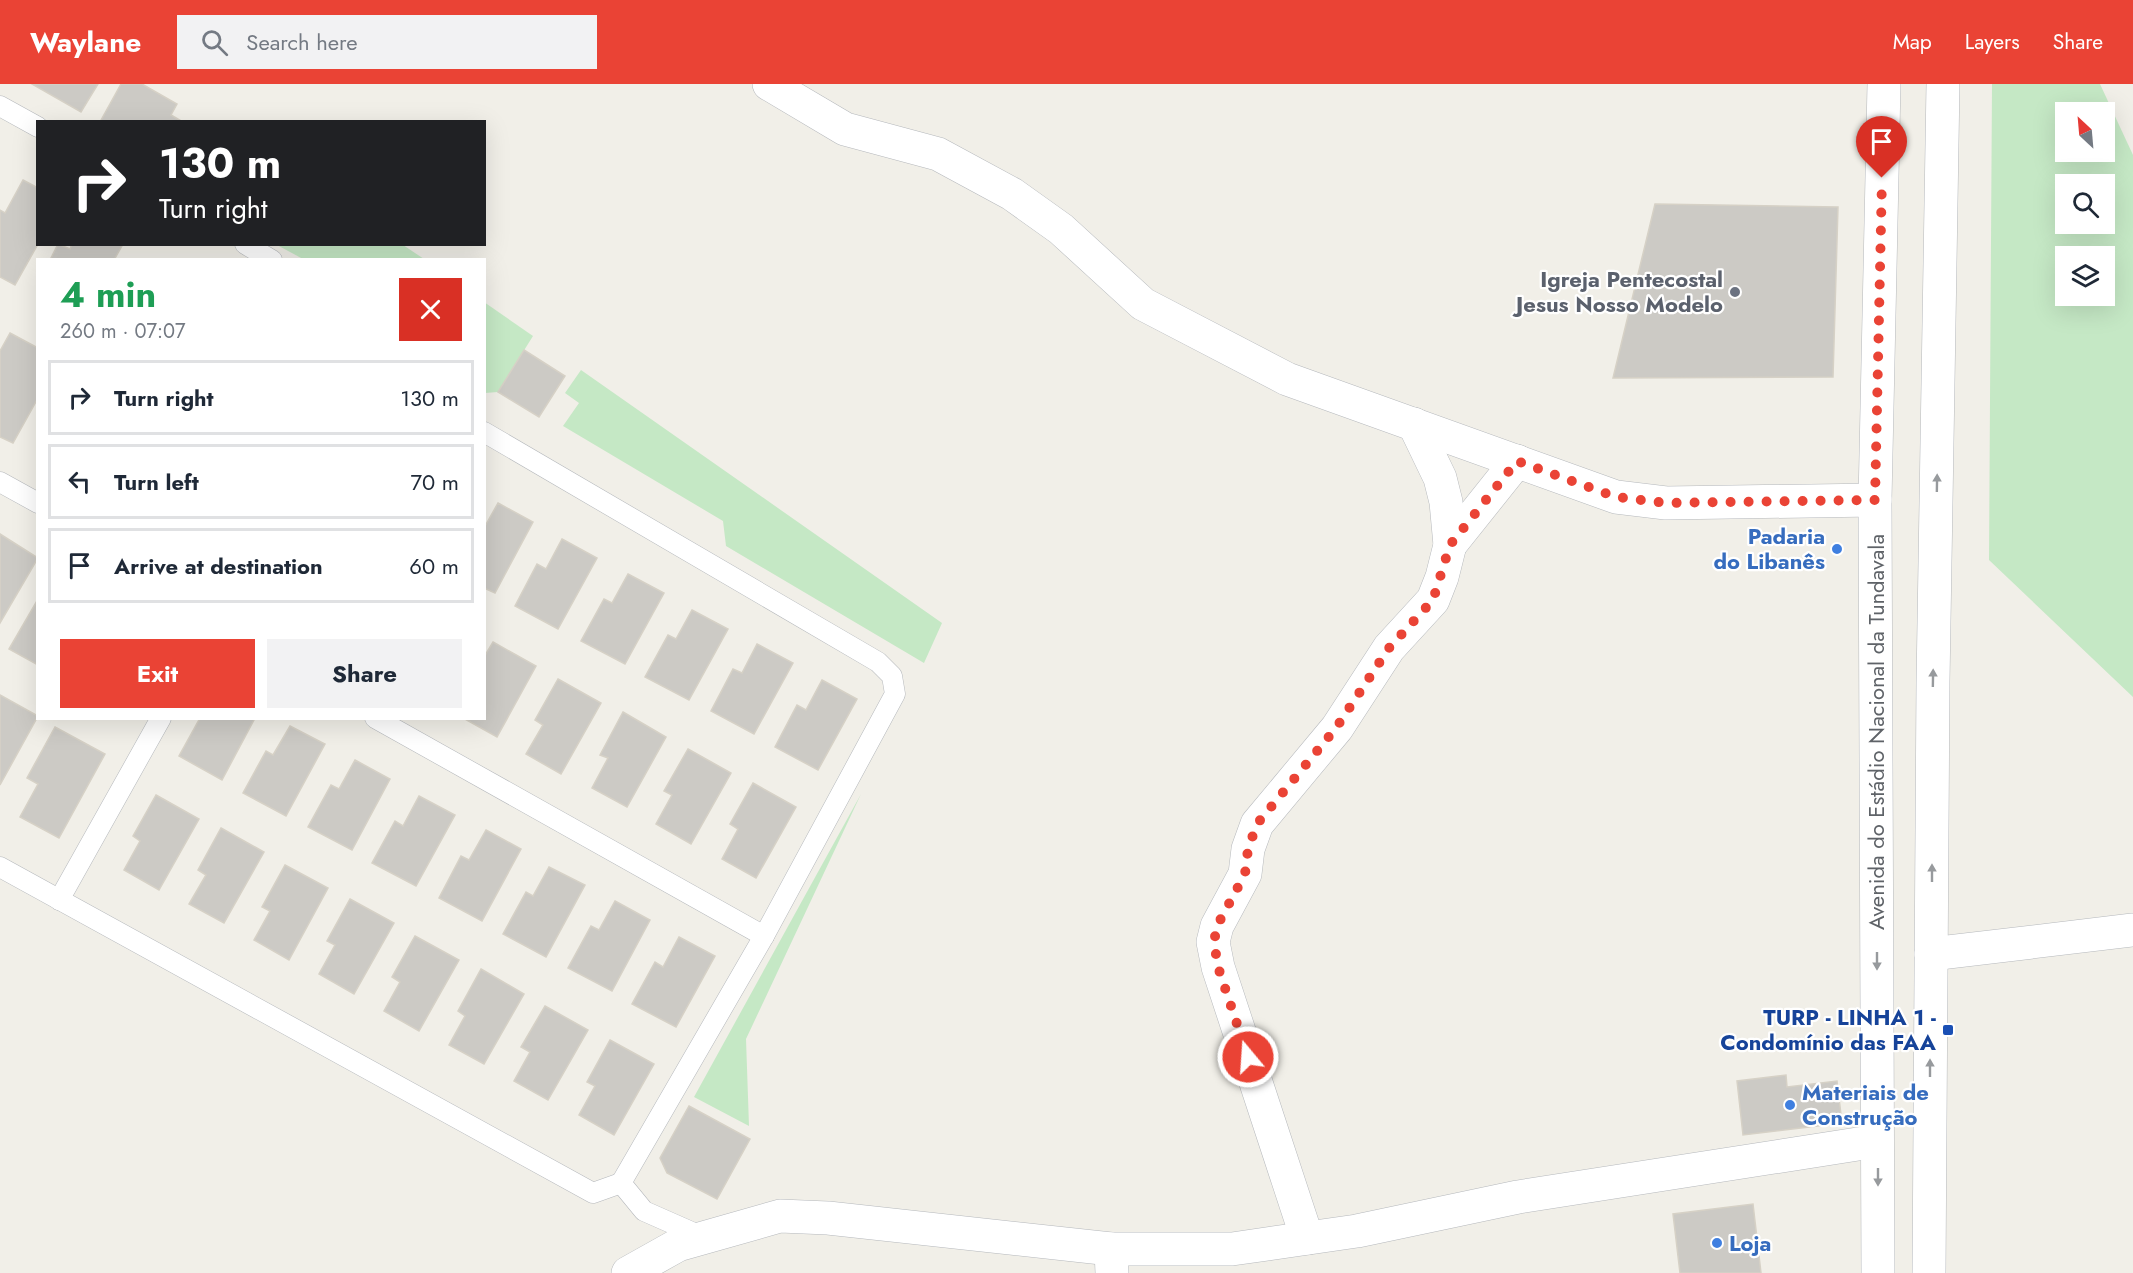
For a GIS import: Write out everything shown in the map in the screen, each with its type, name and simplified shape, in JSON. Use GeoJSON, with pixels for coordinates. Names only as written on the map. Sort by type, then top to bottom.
{"type":"FeatureCollection","features":[{"type":"Feature","properties":{"kind":"street"},"geometry":{"type":"LineString","coordinates":[[769,84],[845,129],[938,154],[1012,194],[1061,229],[1143,304],[1287,378],[1616,497],[1666,503],[1875,500]]}},
{"type":"Feature","properties":{"kind":"street","name":"Avenida do Estádio Nacional da Tundavala"},"geometry":{"type":"LineString","coordinates":[[1878,1273],[1875,500],[1884,84]]}},
{"type":"Feature","properties":{"kind":"street"},"geometry":{"type":"LineString","coordinates":[[1929,1273],[1931,954],[1944,84]]}},
{"type":"Feature","properties":{"kind":"street"},"geometry":{"type":"LineString","coordinates":[[1414,424],[1440,478],[1446,502],[1450,545]]}},
{"type":"Feature","properties":{"kind":"street"},"geometry":{"type":"LineString","coordinates":[[1307,1238],[1218,967],[1214,942],[1217,926],[1245,874],[1248,849],[1257,824],[1336,728],[1389,648],[1433,600],[1450,545],[1517,461]]}},
{"type":"Feature","properties":{"kind":"street"},"geometry":{"type":"LineString","coordinates":[[1931,954],[2133,930]]}},
{"type":"Feature","properties":{"kind":"street"},"geometry":{"type":"LineString","coordinates":[[631,1272],[678,1245],[780,1216],[828,1218],[1112,1261],[1232,1249],[1307,1238],[1518,1197],[1877,1141]]}},
{"type":"Feature","properties":{"kind":"lane"},"geometry":{"type":"LineString","coordinates":[[0,106],[36,126]]}},
{"type":"Feature","properties":{"kind":"lane"},"geometry":{"type":"LineString","coordinates":[[249,246],[269,258]]}},
{"type":"Feature","properties":{"kind":"lane"},"geometry":{"type":"LineString","coordinates":[[0,867],[593,1193],[621,1183],[764,936],[895,694],[892,676],[879,662],[486,433]]}},
{"type":"Feature","properties":{"kind":"lane"},"geometry":{"type":"LineString","coordinates":[[0,482],[36,502]]}},
{"type":"Feature","properties":{"kind":"lane"},"geometry":{"type":"LineString","coordinates":[[59,900],[160,720]]}},
{"type":"Feature","properties":{"kind":"lane"},"geometry":{"type":"LineString","coordinates":[[379,720],[764,936]]}},
{"type":"Feature","properties":{"kind":"lane"},"geometry":{"type":"LineString","coordinates":[[621,1183],[644,1211],[703,1237]]}},
{"type":"Feature","properties":{"kind":"green space"},"geometry":{"type":"Polygon","coordinates":[[[1992,84],[2100,84],[2108,102],[2055,102],[2055,162],[2115,162],[2115,116],[2133,155],[2133,697],[1989,560],[1992,84]]]}},
{"type":"Feature","properties":{"kind":"green space"},"geometry":{"type":"Polygon","coordinates":[[[279,246],[404,246],[422,258],[301,258],[279,246]]]}},
{"type":"Feature","properties":{"kind":"green space"},"geometry":{"type":"Polygon","coordinates":[[[486,303],[533,336],[498,392],[486,393],[486,303]]]}},
{"type":"Feature","properties":{"kind":"green space"},"geometry":{"type":"Polygon","coordinates":[[[581,370],[942,623],[924,663],[726,546],[723,521],[563,426],[579,403],[565,393],[581,370]]]}},
{"type":"Feature","properties":{"kind":"green space"},"geometry":{"type":"Polygon","coordinates":[[[861,794],[746,1039],[749,1126],[694,1097],[861,794]]]}},
{"type":"Feature","properties":{"kind":"building"},"geometry":{"type":"Polygon","coordinates":[[[32,84],[98,84],[81,112],[32,84]]]}},
{"type":"Feature","properties":{"kind":"building"},"geometry":{"type":"Polygon","coordinates":[[[121,84],[142,84],[177,104],[171,115],[180,120],[101,120],[121,84]]]}},
{"type":"Feature","properties":{"kind":"building"},"geometry":{"type":"Polygon","coordinates":[[[23,180],[36,187],[37,246],[15,285],[0,277],[0,210],[5,213],[23,180]]]}},
{"type":"Feature","properties":{"kind":"building","name":"Igreja Pentecostal Jesus Nosso Modelo"},"geometry":{"type":"Polygon","coordinates":[[[1655,204],[1838,207],[1833,377],[1613,378],[1655,204]]]}},
{"type":"Feature","properties":{"kind":"building"},"geometry":{"type":"Polygon","coordinates":[[[57,246],[70,249],[71,246],[122,246],[115,258],[51,258],[57,246]]]}},
{"type":"Feature","properties":{"kind":"building"},"geometry":{"type":"Polygon","coordinates":[[[10,333],[36,347],[36,402],[13,443],[0,437],[0,351],[10,333]]]}},
{"type":"Feature","properties":{"kind":"building"},"geometry":{"type":"Polygon","coordinates":[[[524,350],[565,376],[539,417],[498,392],[524,350]]]}},
{"type":"Feature","properties":{"kind":"building"},"geometry":{"type":"Polygon","coordinates":[[[498,503],[533,522],[495,593],[486,589],[486,524],[498,503]]]}},
{"type":"Feature","properties":{"kind":"building"},"geometry":{"type":"Polygon","coordinates":[[[0,534],[36,557],[36,561],[0,623],[0,534]]]}},
{"type":"Feature","properties":{"kind":"building"},"geometry":{"type":"Polygon","coordinates":[[[562,539],[597,558],[558,629],[515,606],[537,564],[546,569],[562,539]]]}},
{"type":"Feature","properties":{"kind":"building"},"geometry":{"type":"Polygon","coordinates":[[[628,574],[664,593],[625,664],[581,641],[604,599],[612,603],[628,574]]]}},
{"type":"Feature","properties":{"kind":"building"},"geometry":{"type":"Polygon","coordinates":[[[36,602],[36,664],[9,649],[36,602]]]}},
{"type":"Feature","properties":{"kind":"building"},"geometry":{"type":"Polygon","coordinates":[[[692,610],[728,629],[689,700],[645,677],[668,635],[676,639],[692,610]]]}},
{"type":"Feature","properties":{"kind":"building"},"geometry":{"type":"Polygon","coordinates":[[[493,642],[536,666],[497,737],[467,720],[486,720],[486,654],[493,642]]]}},
{"type":"Feature","properties":{"kind":"building"},"geometry":{"type":"Polygon","coordinates":[[[757,644],[793,663],[754,734],[711,711],[733,669],[742,673],[757,644]]]}},
{"type":"Feature","properties":{"kind":"building"},"geometry":{"type":"Polygon","coordinates":[[[558,679],[601,703],[561,774],[526,754],[543,725],[535,720],[558,679]]]}},
{"type":"Feature","properties":{"kind":"building"},"geometry":{"type":"Polygon","coordinates":[[[822,680],[857,699],[818,770],[775,747],[797,705],[806,710],[822,680]]]}},
{"type":"Feature","properties":{"kind":"building"},"geometry":{"type":"Polygon","coordinates":[[[0,695],[36,715],[36,720],[0,785],[0,695]]]}},
{"type":"Feature","properties":{"kind":"building"},"geometry":{"type":"Polygon","coordinates":[[[623,712],[666,737],[627,807],[592,788],[608,758],[600,755],[623,712]]]}},
{"type":"Feature","properties":{"kind":"building"},"geometry":{"type":"Polygon","coordinates":[[[199,720],[254,720],[222,780],[179,756],[199,720]]]}},
{"type":"Feature","properties":{"kind":"building"},"geometry":{"type":"Polygon","coordinates":[[[290,726],[325,744],[286,816],[243,793],[266,751],[273,755],[290,726]]]}},
{"type":"Feature","properties":{"kind":"building"},"geometry":{"type":"Polygon","coordinates":[[[55,727],[105,754],[59,838],[20,817],[38,784],[27,778],[55,727]]]}},
{"type":"Feature","properties":{"kind":"building"},"geometry":{"type":"Polygon","coordinates":[[[688,749],[731,773],[691,844],[656,824],[672,795],[664,791],[688,749]]]}},
{"type":"Feature","properties":{"kind":"building"},"geometry":{"type":"Polygon","coordinates":[[[355,760],[390,779],[352,850],[308,827],[331,785],[339,789],[355,760]]]}},
{"type":"Feature","properties":{"kind":"building"},"geometry":{"type":"Polygon","coordinates":[[[753,783],[796,807],[756,878],[722,859],[738,829],[730,824],[753,783]]]}},
{"type":"Feature","properties":{"kind":"building"},"geometry":{"type":"Polygon","coordinates":[[[156,795],[199,819],[159,890],[124,870],[140,841],[133,836],[156,795]]]}},
{"type":"Feature","properties":{"kind":"building"},"geometry":{"type":"Polygon","coordinates":[[[419,796],[455,815],[416,886],[372,863],[395,821],[403,826],[419,796]]]}},
{"type":"Feature","properties":{"kind":"building"},"geometry":{"type":"Polygon","coordinates":[[[221,828],[264,852],[224,923],[189,904],[206,875],[198,870],[221,828]]]}},
{"type":"Feature","properties":{"kind":"building"},"geometry":{"type":"Polygon","coordinates":[[[486,830],[521,849],[482,921],[439,898],[461,856],[469,860],[486,830]]]}},
{"type":"Feature","properties":{"kind":"building"},"geometry":{"type":"Polygon","coordinates":[[[285,865],[328,888],[289,960],[254,940],[270,911],[262,907],[285,865]]]}},
{"type":"Feature","properties":{"kind":"building"},"geometry":{"type":"Polygon","coordinates":[[[549,867],[585,885],[546,957],[503,934],[526,892],[533,896],[549,867]]]}},
{"type":"Feature","properties":{"kind":"building"},"geometry":{"type":"Polygon","coordinates":[[[350,899],[394,923],[354,994],[319,974],[335,945],[327,941],[350,899]]]}},
{"type":"Feature","properties":{"kind":"building"},"geometry":{"type":"Polygon","coordinates":[[[615,901],[650,920],[612,991],[568,968],[591,926],[599,930],[615,901]]]}},
{"type":"Feature","properties":{"kind":"building"},"geometry":{"type":"Polygon","coordinates":[[[415,936],[459,960],[419,1031],[384,1011],[400,982],[392,977],[415,936]]]}},
{"type":"Feature","properties":{"kind":"building"},"geometry":{"type":"Polygon","coordinates":[[[679,937],[715,956],[676,1027],[632,1004],[655,962],[663,967],[679,937]]]}},
{"type":"Feature","properties":{"kind":"building"},"geometry":{"type":"Polygon","coordinates":[[[481,969],[524,994],[484,1064],[449,1045],[465,1016],[458,1011],[481,969]]]}},
{"type":"Feature","properties":{"kind":"building"},"geometry":{"type":"Polygon","coordinates":[[[545,1006],[588,1030],[548,1100],[514,1081],[530,1052],[521,1047],[545,1006]]]}},
{"type":"Feature","properties":{"kind":"building"},"geometry":{"type":"Polygon","coordinates":[[[610,1040],[654,1064],[614,1135],[579,1115],[595,1086],[587,1082],[610,1040]]]}},
{"type":"Feature","properties":{"kind":"building","name":"Materiais de Construção"},"geometry":{"type":"Polygon","coordinates":[[[1786,1075],[1787,1087],[1837,1081],[1842,1123],[1743,1135],[1737,1081],[1786,1075]]]}},
{"type":"Feature","properties":{"kind":"building"},"geometry":{"type":"Polygon","coordinates":[[[689,1106],[750,1139],[717,1199],[667,1173],[660,1158],[689,1106]]]}},
{"type":"Feature","properties":{"kind":"building","name":"Loja"},"geometry":{"type":"Polygon","coordinates":[[[1753,1204],[1761,1273],[1680,1273],[1673,1214],[1753,1204]]]}},
{"type":"Feature","properties":{"kind":"place","name":"Igreja Pentecostal Jesus Nosso Modelo"},"geometry":{"type":"Point","coordinates":[1735,292]}},
{"type":"Feature","properties":{"kind":"place","name":"Padaria do Libanês"},"geometry":{"type":"Point","coordinates":[1837,549]}},
{"type":"Feature","properties":{"kind":"place","name":"TURP - LINHA 1 - Condomínio das FAA"},"geometry":{"type":"Point","coordinates":[1948,1030]}},
{"type":"Feature","properties":{"kind":"place","name":"Materiais de Construção"},"geometry":{"type":"Point","coordinates":[1790,1105]}},
{"type":"Feature","properties":{"kind":"place","name":"Loja"},"geometry":{"type":"Point","coordinates":[1717,1243]}},
{"type":"Feature","properties":{"kind":"route"},"geometry":{"type":"LineString","coordinates":[[1248,1057],[1218,967],[1214,942],[1217,926],[1245,874],[1248,849],[1257,824],[1336,728],[1389,648],[1433,600],[1442,577],[1450,545],[1517,461],[1616,497],[1666,503],[1875,500],[1882,178]]}}]}
